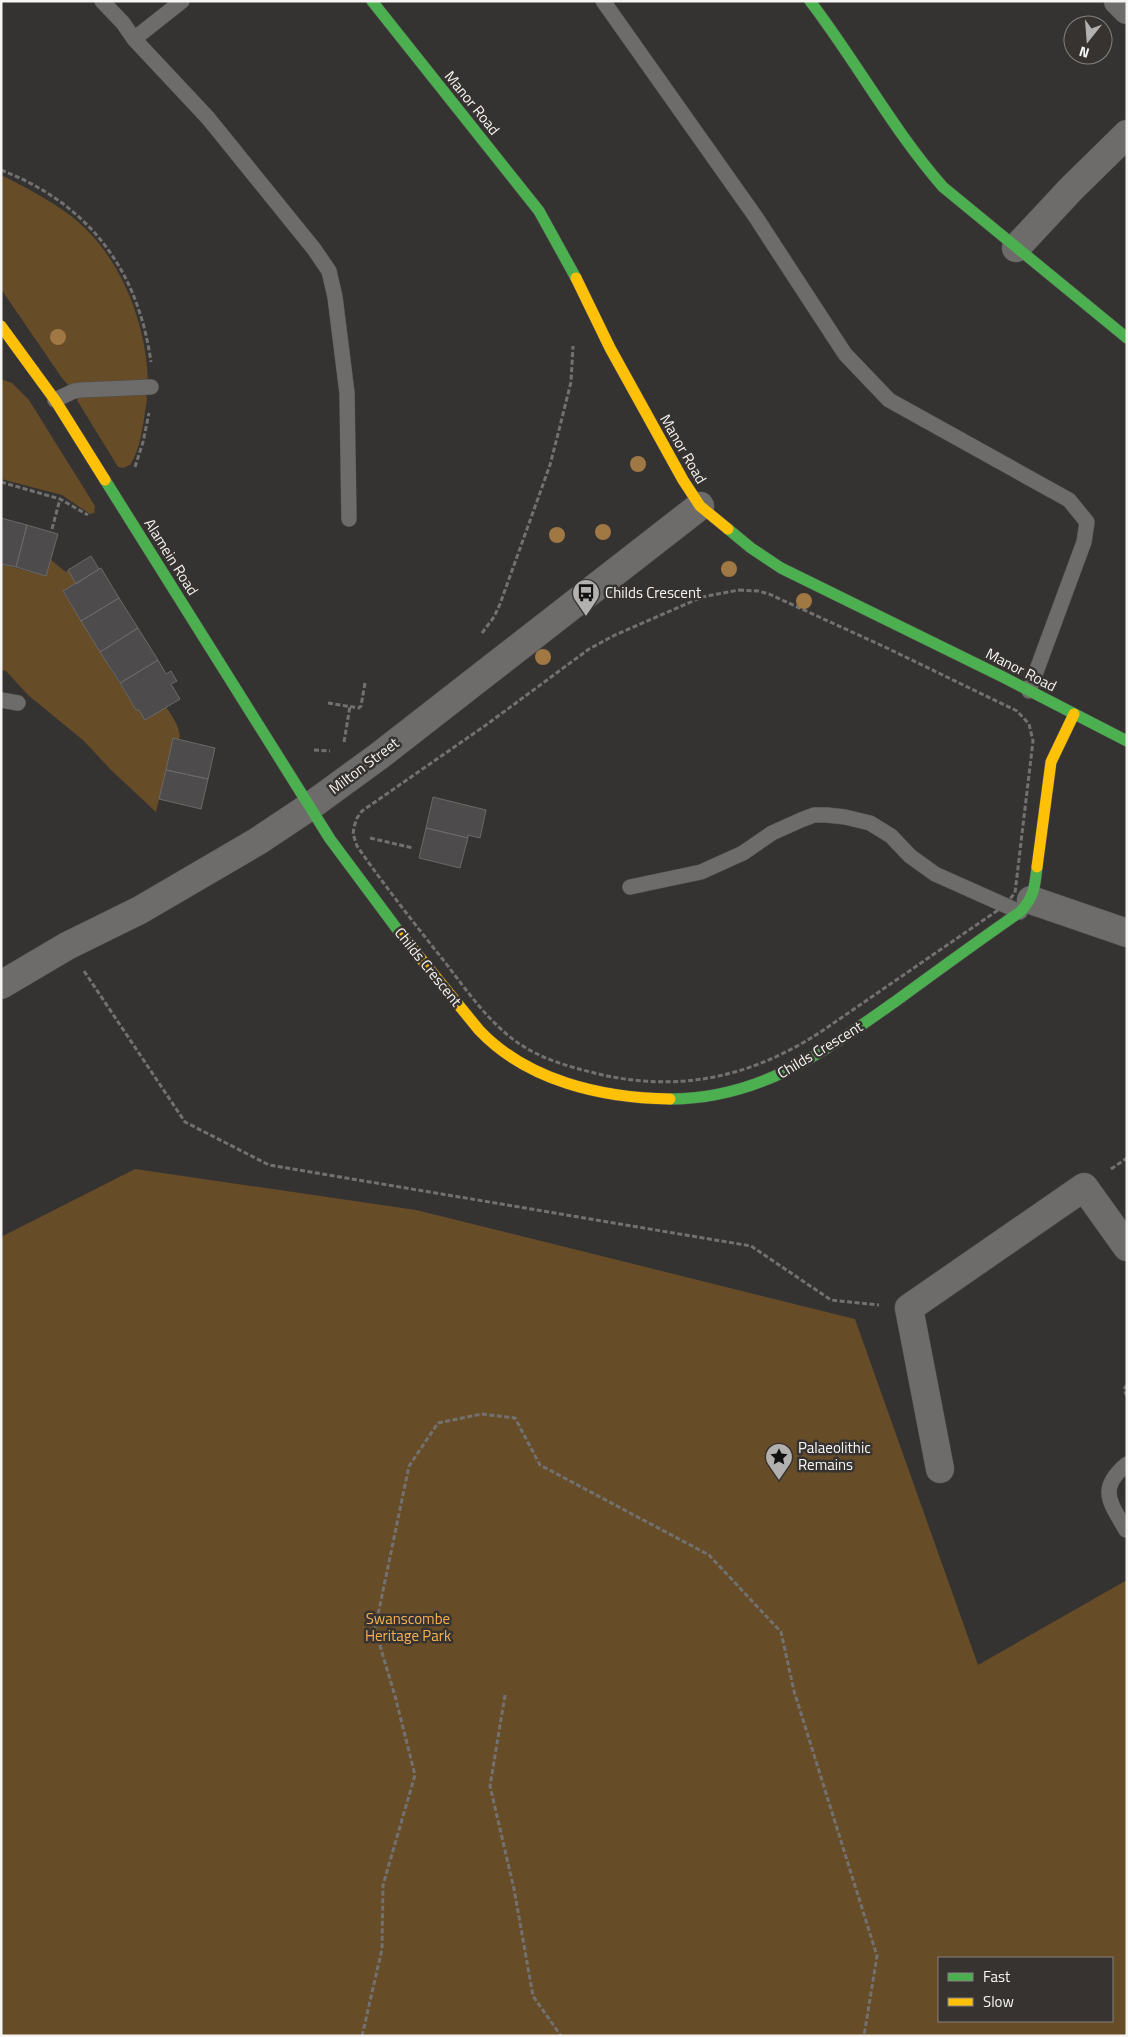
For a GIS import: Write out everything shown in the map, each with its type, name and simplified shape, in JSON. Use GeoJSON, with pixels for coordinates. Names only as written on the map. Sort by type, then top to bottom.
{"type":"FeatureCollection","features":[{"type":"Feature","properties":{"kind":"street","name":"Manor Road"},"geometry":{"type":"LineString","coordinates":[[372,1],[539,211],[637,399],[700,506],[751,548],[781,568],[1127,741]]}},
{"type":"Feature","properties":{"kind":"street"},"geometry":{"type":"LineString","coordinates":[[810,1],[839,39],[923,164],[943,187],[1127,338]]}},
{"type":"Feature","properties":{"kind":"street"},"geometry":{"type":"LineString","coordinates":[[1118,1],[1127,10]]}},
{"type":"Feature","properties":{"kind":"street"},"geometry":{"type":"LineString","coordinates":[[1016,248],[1071,189],[1127,134]]}},
{"type":"Feature","properties":{"kind":"street","name":"Alamein Road"},"geometry":{"type":"LineString","coordinates":[[3,332],[54,400],[310,807]]}},
{"type":"Feature","properties":{"kind":"street","name":"Milton Street"},"geometry":{"type":"LineString","coordinates":[[1,984],[67,946],[140,910],[258,842],[310,807],[379,756],[700,506]]}},
{"type":"Feature","properties":{"kind":"street"},"geometry":{"type":"LineString","coordinates":[[1074,714],[1051,762],[1036,881],[1025,906],[1127,933]]}},
{"type":"Feature","properties":{"kind":"street","name":"Childs Crescent"},"geometry":{"type":"LineString","coordinates":[[310,807],[330,839],[386,914],[481,1032],[494,1044],[520,1064],[545,1075],[601,1091],[630,1096],[668,1099],[691,1098],[739,1089],[783,1074],[836,1043],[1025,906]]}},
{"type":"Feature","properties":{"kind":"street"},"geometry":{"type":"LineString","coordinates":[[940,1469],[908,1308],[1084,1187],[1127,1247]]}},
{"type":"Feature","properties":{"kind":"lane"},"geometry":{"type":"LineString","coordinates":[[102,1],[123,23],[134,39],[208,118],[314,249],[329,271],[335,296],[347,393],[349,519]]}},
{"type":"Feature","properties":{"kind":"lane"},"geometry":{"type":"LineString","coordinates":[[134,39],[182,1]]}},
{"type":"Feature","properties":{"kind":"lane"},"geometry":{"type":"LineString","coordinates":[[603,1],[755,216],[845,354],[889,400],[1069,500],[1087,522],[1084,542],[1030,691]]}},
{"type":"Feature","properties":{"kind":"lane"},"geometry":{"type":"LineString","coordinates":[[54,400],[74,391],[151,387]]}},
{"type":"Feature","properties":{"kind":"lane"},"geometry":{"type":"LineString","coordinates":[[1,700],[18,703]]}},
{"type":"Feature","properties":{"kind":"lane"},"geometry":{"type":"LineString","coordinates":[[630,887],[702,872],[743,853],[772,833],[814,815],[827,815],[870,823],[891,836],[910,856],[935,874],[955,884],[962,884],[1004,906],[1025,906]]}},
{"type":"Feature","properties":{"kind":"lane"},"geometry":{"type":"LineString","coordinates":[[1126,1530],[1112,1504],[1109,1492],[1112,1477],[1127,1464]]}},
{"type":"Feature","properties":{"kind":"path"},"geometry":{"type":"LineString","coordinates":[[1,170],[28,183],[77,214],[112,254],[128,283],[145,327],[151,363],[151,387],[143,442],[132,472]]}},
{"type":"Feature","properties":{"kind":"path"},"geometry":{"type":"LineString","coordinates":[[1,482],[60,499],[94,519]]}},
{"type":"Feature","properties":{"kind":"path"},"geometry":{"type":"LineString","coordinates":[[52,528],[60,499]]}},
{"type":"Feature","properties":{"kind":"path"},"geometry":{"type":"LineString","coordinates":[[739,590],[758,591],[887,648],[1009,706],[1023,715],[1030,727],[1032,741],[1017,888],[1014,896],[1004,906],[825,1029],[782,1054],[742,1070],[693,1080],[668,1082],[630,1081],[605,1076],[562,1064],[528,1049],[514,1040],[486,1013],[455,975],[357,846],[353,834],[354,827],[362,811],[472,736],[589,649],[624,631],[702,597],[739,590]]}},
{"type":"Feature","properties":{"kind":"path"},"geometry":{"type":"LineString","coordinates":[[328,703],[360,707],[365,683]]}},
{"type":"Feature","properties":{"kind":"path"},"geometry":{"type":"LineString","coordinates":[[344,745],[350,706]]}},
{"type":"Feature","properties":{"kind":"path"},"geometry":{"type":"LineString","coordinates":[[357,846],[371,838],[413,848]]}},
{"type":"Feature","properties":{"kind":"path"},"geometry":{"type":"LineString","coordinates":[[67,946],[185,1122],[269,1165],[751,1246],[831,1300],[908,1308]]}},
{"type":"Feature","properties":{"kind":"path"},"geometry":{"type":"LineString","coordinates":[[1127,1385],[1124,1389],[1127,1397]]}},
{"type":"Feature","properties":{"kind":"path"},"geometry":{"type":"LineString","coordinates":[[362,2036],[382,1949],[383,1885],[414,1775],[395,1696],[375,1629],[409,1466],[438,1423],[482,1414],[515,1418],[540,1465],[709,1555],[781,1632],[794,1691],[878,1956],[864,2036]]}},
{"type":"Feature","properties":{"kind":"path"},"geometry":{"type":"LineString","coordinates":[[505,1695],[490,1786],[514,1889],[533,1996],[561,2036]]}},
{"type":"Feature","properties":{"kind":"green space"},"geometry":{"type":"Polygon","coordinates":[[[1,175],[63,210],[88,232],[103,249],[127,290],[136,312],[146,358],[148,381],[69,386],[62,378],[1,289],[1,175]]]}},
{"type":"Feature","properties":{"kind":"green space"},"geometry":{"type":"Polygon","coordinates":[[[1,379],[12,383],[29,400],[95,506],[94,513],[90,514],[62,495],[1,479],[1,379]]]}},
{"type":"Feature","properties":{"kind":"green space"},"geometry":{"type":"Polygon","coordinates":[[[146,394],[147,400],[142,434],[134,458],[130,465],[123,468],[118,467],[77,400],[79,397],[146,394]]]}},
{"type":"Feature","properties":{"kind":"green space"},"geometry":{"type":"Polygon","coordinates":[[[51,560],[66,572],[68,570],[76,584],[63,592],[136,710],[139,710],[145,720],[166,707],[178,727],[179,740],[173,739],[156,812],[111,770],[84,741],[28,695],[6,671],[1,670],[1,564],[46,576],[51,560]]]}},
{"type":"Feature","properties":{"kind":"green space","name":"Swanscombe Heritage Park"},"geometry":{"type":"Polygon","coordinates":[[[135,1169],[416,1210],[855,1319],[978,1665],[1127,1580],[1127,2036],[1,2036],[1,1237],[135,1169]]]}},
{"type":"Feature","properties":{"kind":"building"},"geometry":{"type":"Polygon","coordinates":[[[1,518],[27,525],[16,567],[1,564],[1,518]]]}},
{"type":"Feature","properties":{"kind":"building"},"geometry":{"type":"Polygon","coordinates":[[[27,525],[58,534],[46,576],[16,567],[27,525]]]}},
{"type":"Feature","properties":{"kind":"building"},"geometry":{"type":"Polygon","coordinates":[[[91,556],[99,569],[76,584],[68,570],[91,556]]]}},
{"type":"Feature","properties":{"kind":"building"},"geometry":{"type":"Polygon","coordinates":[[[101,568],[119,598],[81,621],[63,591],[101,568]]]}},
{"type":"Feature","properties":{"kind":"building"},"geometry":{"type":"Polygon","coordinates":[[[119,598],[138,628],[100,652],[81,621],[119,598]]]}},
{"type":"Feature","properties":{"kind":"building"},"geometry":{"type":"Polygon","coordinates":[[[138,628],[158,660],[120,683],[100,652],[138,628]]]}},
{"type":"Feature","properties":{"kind":"building"},"geometry":{"type":"Polygon","coordinates":[[[158,660],[166,674],[171,671],[177,681],[171,684],[180,699],[145,720],[139,710],[136,710],[120,683],[158,660]]]}},
{"type":"Feature","properties":{"kind":"building"},"geometry":{"type":"Polygon","coordinates":[[[173,738],[215,748],[208,779],[166,770],[173,738]]]}},
{"type":"Feature","properties":{"kind":"building"},"geometry":{"type":"Polygon","coordinates":[[[166,770],[208,779],[201,809],[159,799],[166,770]]]}},
{"type":"Feature","properties":{"kind":"building"},"geometry":{"type":"Polygon","coordinates":[[[433,797],[486,810],[480,838],[468,835],[468,838],[426,828],[433,797]]]}},
{"type":"Feature","properties":{"kind":"building"},"geometry":{"type":"Polygon","coordinates":[[[426,828],[468,838],[460,868],[419,858],[426,828]]]}},
{"type":"Feature","properties":{"kind":"traffic: fast"},"geometry":{"type":"LineString","coordinates":[[372,1],[539,211],[576,278]]}},
{"type":"Feature","properties":{"kind":"traffic: fast"},"geometry":{"type":"LineString","coordinates":[[810,1],[891,119],[943,187],[1127,338]]}},
{"type":"Feature","properties":{"kind":"traffic: fast"},"geometry":{"type":"LineString","coordinates":[[105,480],[330,839],[400,933]]}},
{"type":"Feature","properties":{"kind":"traffic: fast"},"geometry":{"type":"LineString","coordinates":[[728,529],[751,548],[781,568],[1003,677],[1127,741]]}},
{"type":"Feature","properties":{"kind":"traffic: fast"},"geometry":{"type":"LineString","coordinates":[[670,1099],[703,1097],[734,1091],[763,1081],[790,1069],[844,1037],[1020,912],[1025,907],[1033,891],[1037,867]]}},
{"type":"Feature","properties":{"kind":"traffic: slow"},"geometry":{"type":"LineString","coordinates":[[576,278],[610,348],[683,480],[700,506],[728,529]]}},
{"type":"Feature","properties":{"kind":"traffic: slow"},"geometry":{"type":"LineString","coordinates":[[1,326],[55,400],[105,480]]}},
{"type":"Feature","properties":{"kind":"traffic: slow"},"geometry":{"type":"LineString","coordinates":[[1037,867],[1051,762],[1074,714]]}},
{"type":"Feature","properties":{"kind":"traffic: slow"},"geometry":{"type":"LineString","coordinates":[[400,933],[479,1030],[498,1048],[520,1062],[543,1074],[592,1090],[618,1095],[670,1099]]}},
{"type":"Feature","properties":{"kind":"place","name":"Childs Crescent"},"geometry":{"type":"Point","coordinates":[586,617]}},
{"type":"Feature","properties":{"kind":"place","name":"Palaeolithic Remains"},"geometry":{"type":"Point","coordinates":[779,1481]}}]}
